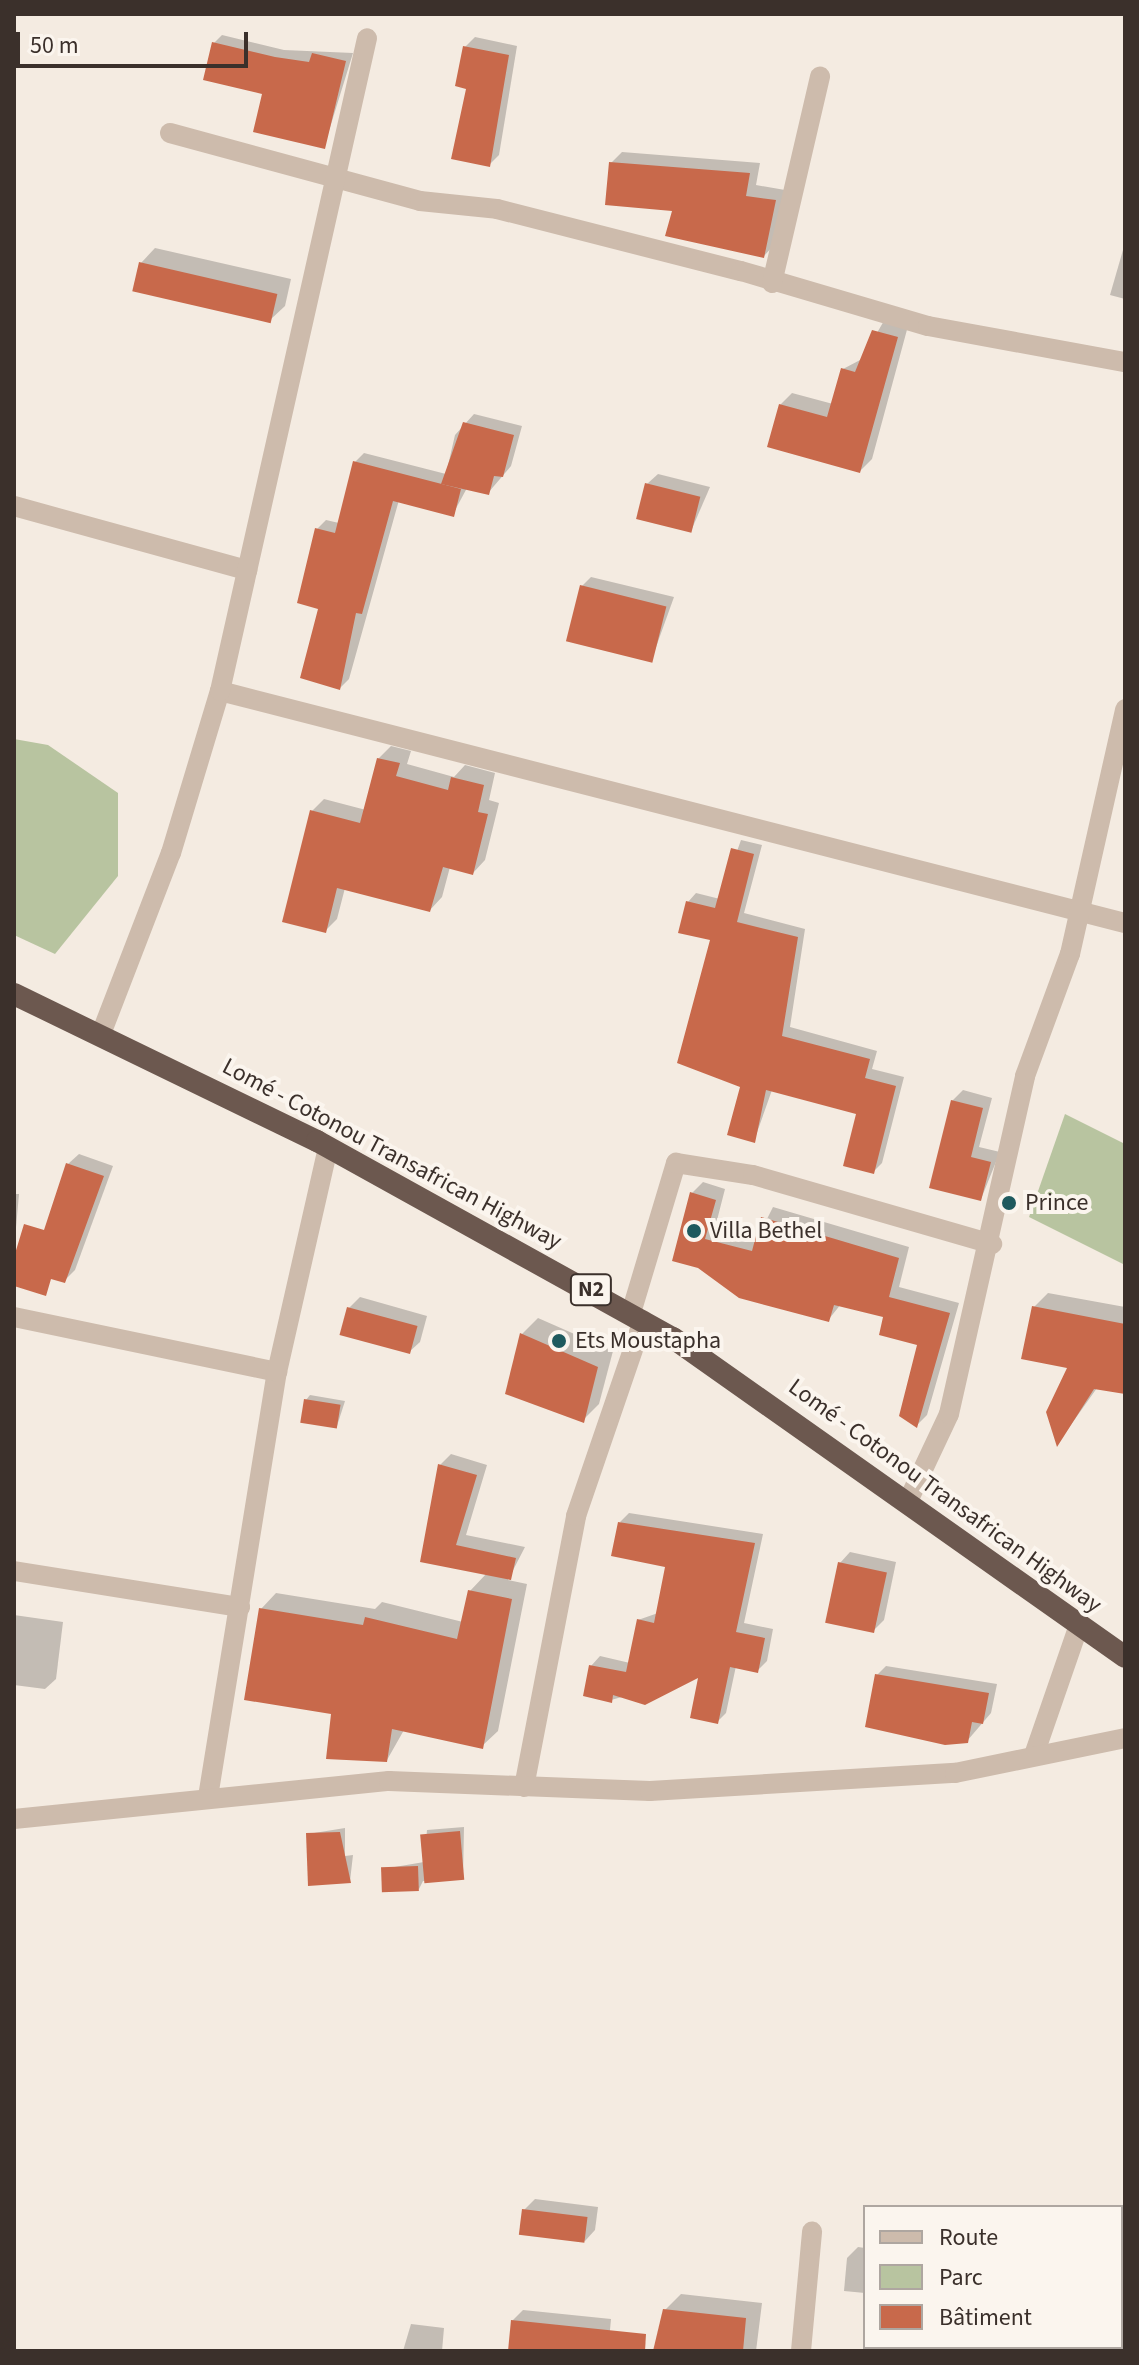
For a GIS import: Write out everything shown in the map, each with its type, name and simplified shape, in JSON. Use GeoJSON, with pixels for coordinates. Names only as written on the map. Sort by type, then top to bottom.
{"type":"FeatureCollection","features":[{"type":"Feature","properties":{"kind":"highway","name":"Lomé - Cotonou Transafrican Highway"},"geometry":{"type":"LineString","coordinates":[[14,994],[328,1148],[637,1316],[909,1499],[1125,1657]]}},
{"type":"Feature","properties":{"kind":"street"},"geometry":{"type":"LineString","coordinates":[[101,1034],[171,853],[220,691],[367,38]]}},
{"type":"Feature","properties":{"kind":"street"},"geometry":{"type":"LineString","coordinates":[[772,283],[820,76]]}},
{"type":"Feature","properties":{"kind":"street"},"geometry":{"type":"LineString","coordinates":[[170,133],[334,174],[420,201],[497,209],[928,326],[1125,362]]}},
{"type":"Feature","properties":{"kind":"street"},"geometry":{"type":"LineString","coordinates":[[14,506],[247,570]]}},
{"type":"Feature","properties":{"kind":"street"},"geometry":{"type":"LineString","coordinates":[[220,691],[834,843],[1125,923]]}},
{"type":"Feature","properties":{"kind":"street"},"geometry":{"type":"LineString","coordinates":[[909,1499],[941,1439],[992,1244],[1025,1076],[1081,913],[1125,709]]}},
{"type":"Feature","properties":{"kind":"street"},"geometry":{"type":"LineString","coordinates":[[208,1797],[277,1372],[328,1148]]}},
{"type":"Feature","properties":{"kind":"street"},"geometry":{"type":"LineString","coordinates":[[524,1787],[576,1516],[637,1316],[676,1163],[753,1175],[992,1244]]}},
{"type":"Feature","properties":{"kind":"street"},"geometry":{"type":"LineString","coordinates":[[14,1317],[277,1372]]}},
{"type":"Feature","properties":{"kind":"street"},"geometry":{"type":"LineString","coordinates":[[14,1571],[240,1607]]}},
{"type":"Feature","properties":{"kind":"street"},"geometry":{"type":"LineString","coordinates":[[1034,1755],[1079,1625]]}},
{"type":"Feature","properties":{"kind":"street"},"geometry":{"type":"LineString","coordinates":[[14,1819],[389,1781],[650,1791],[980,1770],[1034,1755],[1125,1738]]}},
{"type":"Feature","properties":{"kind":"street"},"geometry":{"type":"LineString","coordinates":[[801,2351],[812,2232]]}},
{"type":"Feature","properties":{"kind":"green space"},"geometry":{"type":"Polygon","coordinates":[[[14,739],[48,745],[118,793],[118,876],[55,954],[14,935],[14,739]]]}},
{"type":"Feature","properties":{"kind":"green space"},"geometry":{"type":"Polygon","coordinates":[[[1065,1114],[1125,1144],[1125,1265],[1029,1217],[1065,1114]]]}},
{"type":"Feature","properties":{"kind":"building"},"geometry":{"type":"Polygon","coordinates":[[[212,42],[309,62],[312,53],[346,61],[325,149],[253,132],[262,94],[203,80],[212,42]]]}},
{"type":"Feature","properties":{"kind":"building"},"geometry":{"type":"Polygon","coordinates":[[[463,46],[509,55],[490,167],[451,159],[466,89],[455,86],[463,46]]]}},
{"type":"Feature","properties":{"kind":"building"},"geometry":{"type":"Polygon","coordinates":[[[609,162],[750,173],[746,196],[776,200],[764,258],[665,236],[672,211],[605,205],[609,162]]]}},
{"type":"Feature","properties":{"kind":"building"},"geometry":{"type":"Polygon","coordinates":[[[139,262],[277,294],[271,323],[132,291],[139,262]]]}},
{"type":"Feature","properties":{"kind":"building"},"geometry":{"type":"Polygon","coordinates":[[[872,330],[898,337],[860,473],[767,447],[779,404],[827,417],[841,368],[855,372],[872,330]]]}},
{"type":"Feature","properties":{"kind":"building"},"geometry":{"type":"Polygon","coordinates":[[[463,422],[514,435],[503,477],[494,476],[489,495],[441,484],[463,422]]]}},
{"type":"Feature","properties":{"kind":"building"},"geometry":{"type":"Polygon","coordinates":[[[353,461],[461,489],[454,517],[393,501],[362,614],[356,613],[340,690],[300,678],[318,609],[297,603],[315,528],[335,533],[353,461]]]}},
{"type":"Feature","properties":{"kind":"building"},"geometry":{"type":"Polygon","coordinates":[[[645,483],[700,497],[691,533],[636,519],[645,483]]]}},
{"type":"Feature","properties":{"kind":"building"},"geometry":{"type":"Polygon","coordinates":[[[580,585],[666,607],[652,663],[566,641],[580,585]]]}},
{"type":"Feature","properties":{"kind":"building"},"geometry":{"type":"Polygon","coordinates":[[[377,758],[400,763],[396,776],[448,790],[451,777],[484,785],[478,812],[488,814],[473,875],[443,867],[430,912],[337,888],[326,933],[282,922],[310,810],[360,823],[377,758]]]}},
{"type":"Feature","properties":{"kind":"building"},"geometry":{"type":"Polygon","coordinates":[[[731,848],[754,854],[737,922],[798,937],[782,1036],[870,1059],[865,1078],[896,1086],[874,1174],[843,1166],[856,1114],[766,1090],[755,1143],[727,1135],[740,1087],[677,1063],[710,940],[678,933],[686,901],[715,908],[731,848]]]}},
{"type":"Feature","properties":{"kind":"building"},"geometry":{"type":"Polygon","coordinates":[[[951,1100],[983,1108],[971,1157],[991,1162],[981,1201],[929,1188],[951,1100]]]}},
{"type":"Feature","properties":{"kind":"building"},"geometry":{"type":"Polygon","coordinates":[[[66,1163],[104,1176],[65,1283],[51,1279],[46,1296],[14,1286],[14,1257],[24,1224],[44,1230],[66,1163]]]}},
{"type":"Feature","properties":{"kind":"building"},"geometry":{"type":"Polygon","coordinates":[[[690,1192],[716,1200],[705,1239],[752,1251],[761,1217],[899,1258],[889,1297],[950,1313],[917,1428],[899,1416],[917,1345],[879,1335],[883,1317],[834,1305],[829,1322],[739,1298],[698,1268],[672,1261],[690,1192]]]}},
{"type":"Feature","properties":{"kind":"building"},"geometry":{"type":"Polygon","coordinates":[[[1032,1306],[1125,1324],[1125,1394],[1094,1389],[1057,1447],[1046,1412],[1067,1368],[1021,1359],[1032,1306]]]}},
{"type":"Feature","properties":{"kind":"building"},"geometry":{"type":"Polygon","coordinates":[[[347,1307],[418,1326],[410,1354],[339,1335],[347,1307]]]}},
{"type":"Feature","properties":{"kind":"building"},"geometry":{"type":"Polygon","coordinates":[[[520,1333],[598,1367],[584,1423],[505,1394],[520,1333]]]}},
{"type":"Feature","properties":{"kind":"building"},"geometry":{"type":"Polygon","coordinates":[[[304,1399],[341,1405],[337,1428],[300,1423],[304,1399]]]}},
{"type":"Feature","properties":{"kind":"building"},"geometry":{"type":"Polygon","coordinates":[[[438,1464],[477,1475],[456,1545],[516,1558],[511,1580],[420,1562],[438,1464]]]}},
{"type":"Feature","properties":{"kind":"building"},"geometry":{"type":"Polygon","coordinates":[[[618,1522],[755,1543],[736,1632],[765,1638],[758,1673],[730,1667],[718,1724],[690,1718],[698,1678],[645,1705],[613,1695],[612,1703],[583,1696],[589,1665],[626,1672],[637,1619],[654,1623],[665,1567],[611,1556],[618,1522]]]}},
{"type":"Feature","properties":{"kind":"building"},"geometry":{"type":"Polygon","coordinates":[[[838,1562],[887,1572],[874,1633],[825,1623],[838,1562]]]}},
{"type":"Feature","properties":{"kind":"building"},"geometry":{"type":"Polygon","coordinates":[[[468,1590],[512,1599],[483,1749],[392,1729],[387,1762],[326,1759],[331,1714],[244,1700],[259,1608],[363,1625],[365,1617],[457,1639],[468,1590]]]}},
{"type":"Feature","properties":{"kind":"building"},"geometry":{"type":"Polygon","coordinates":[[[875,1674],[989,1693],[983,1724],[972,1722],[968,1743],[945,1745],[865,1727],[875,1674]]]}},
{"type":"Feature","properties":{"kind":"building"},"geometry":{"type":"Polygon","coordinates":[[[460,1831],[464,1880],[424,1883],[420,1834],[460,1831]]]}},
{"type":"Feature","properties":{"kind":"building"},"geometry":{"type":"Polygon","coordinates":[[[340,1832],[351,1883],[308,1886],[306,1833],[340,1832]]]}},
{"type":"Feature","properties":{"kind":"building"},"geometry":{"type":"Polygon","coordinates":[[[418,1866],[419,1891],[382,1892],[381,1867],[418,1866]]]}},
{"type":"Feature","properties":{"kind":"building"},"geometry":{"type":"Polygon","coordinates":[[[522,2209],[588,2217],[584,2243],[519,2235],[522,2209]]]}},
{"type":"Feature","properties":{"kind":"building"},"geometry":{"type":"Polygon","coordinates":[[[663,2309],[746,2318],[743,2351],[653,2351],[663,2309]]]}},
{"type":"Feature","properties":{"kind":"building"},"geometry":{"type":"Polygon","coordinates":[[[511,2320],[646,2334],[645,2351],[508,2351],[511,2320]]]}},
{"type":"Feature","properties":{"kind":"place","name":"Prince"},"geometry":{"type":"Point","coordinates":[1009,1203]}},
{"type":"Feature","properties":{"kind":"place","name":"Villa Bethel"},"geometry":{"type":"Point","coordinates":[694,1231]}},
{"type":"Feature","properties":{"kind":"place","name":"Ets Moustapha"},"geometry":{"type":"Point","coordinates":[559,1341]}}]}
